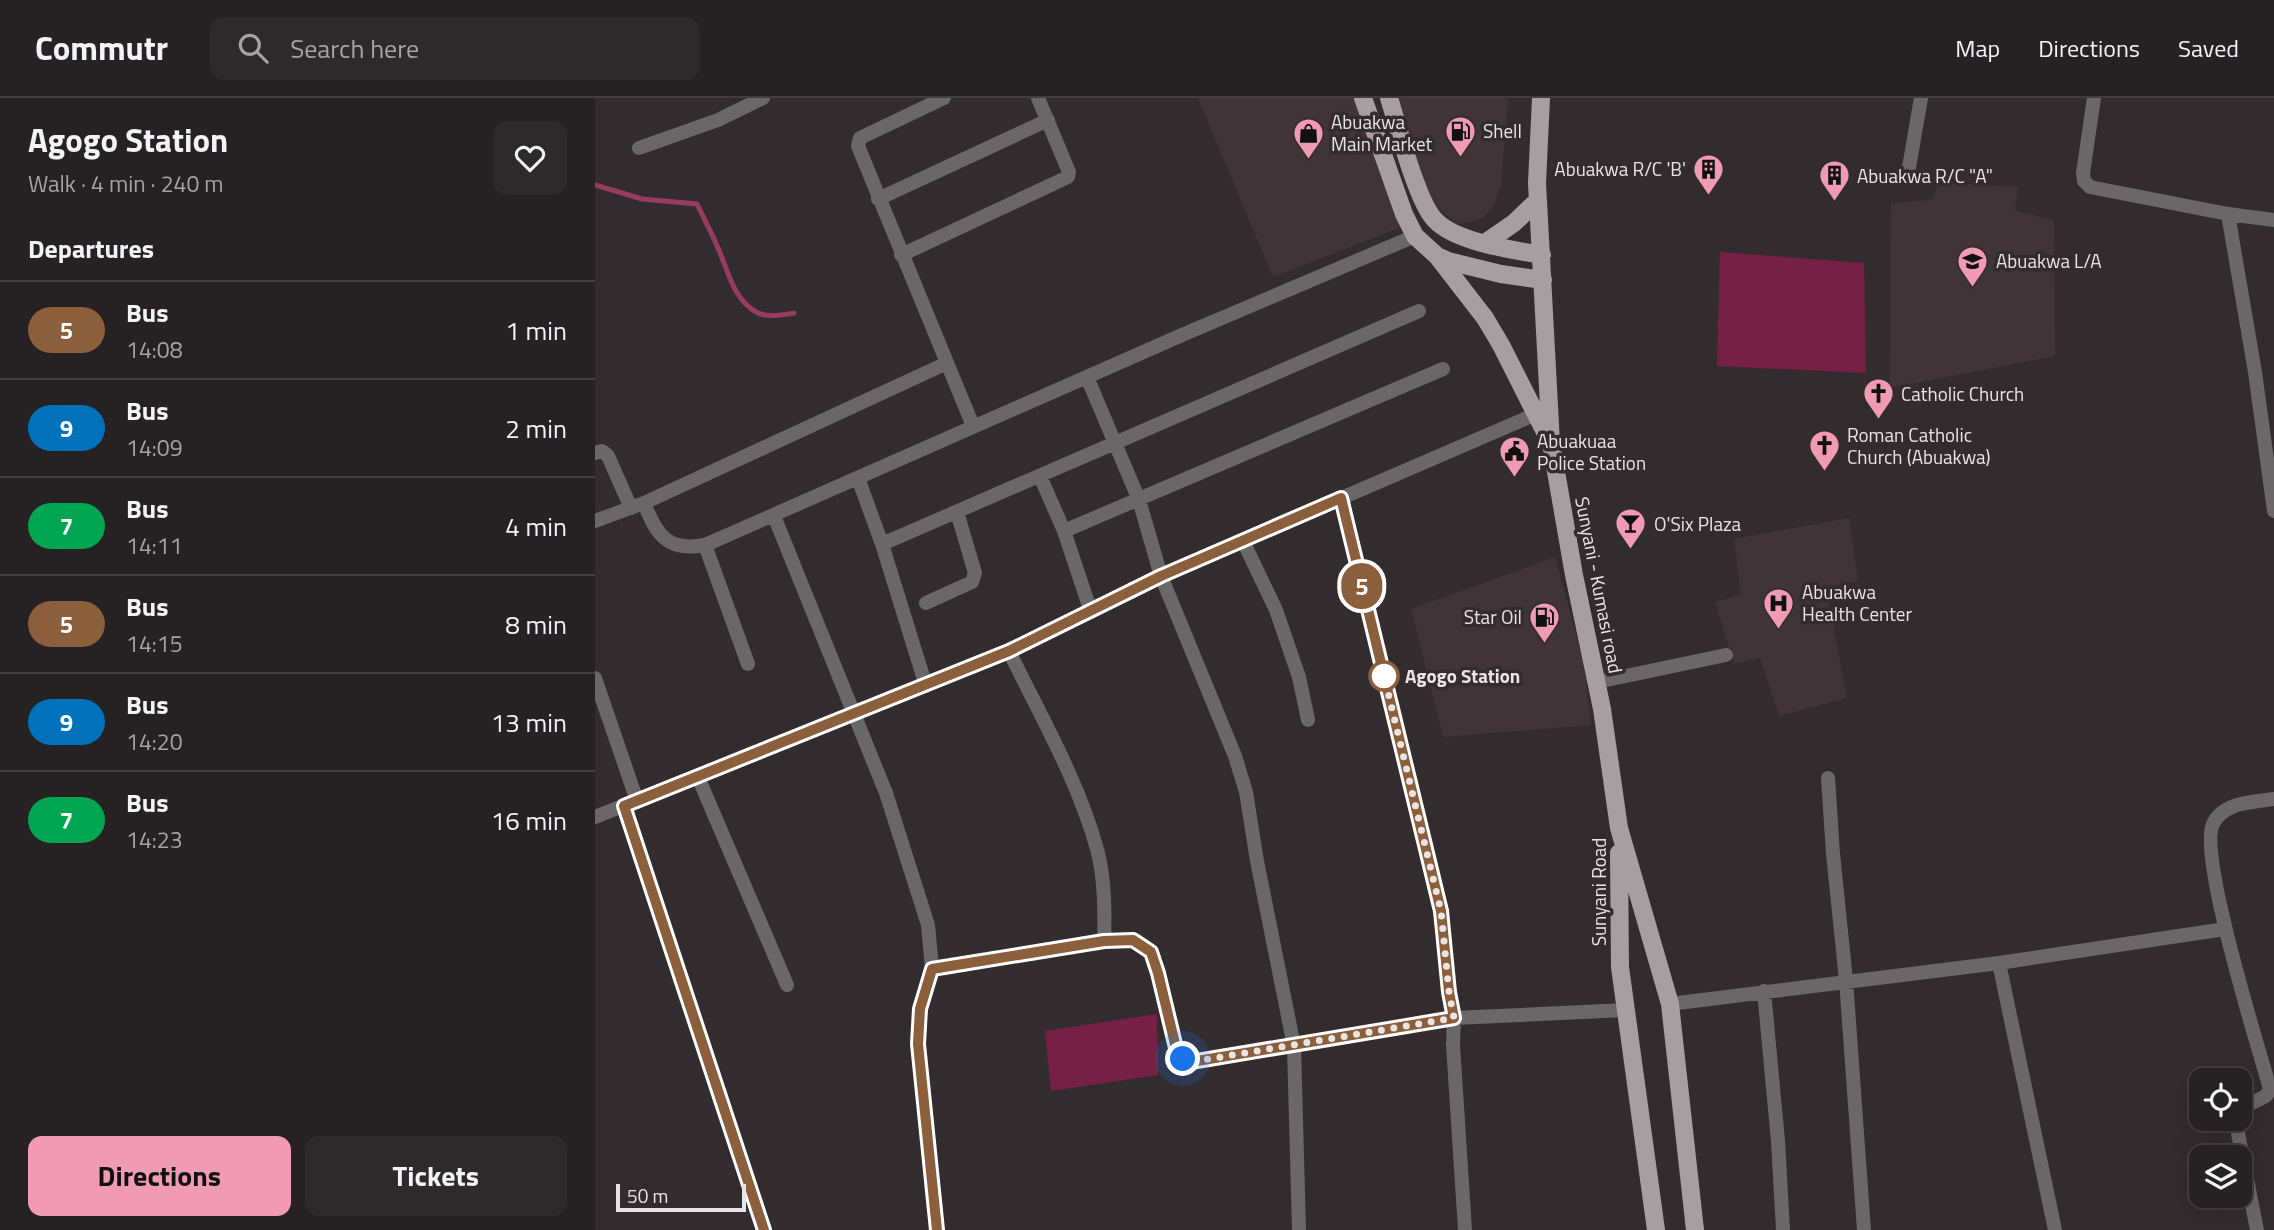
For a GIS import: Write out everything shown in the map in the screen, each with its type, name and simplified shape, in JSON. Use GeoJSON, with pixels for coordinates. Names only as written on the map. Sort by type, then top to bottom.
{"type":"FeatureCollection","features":[{"type":"Feature","properties":{"kind":"main road"},"geometry":{"type":"LineString","coordinates":[[1363,98],[1404,214],[1415,236],[1437,256],[1485,318],[1551,443]]}},
{"type":"Feature","properties":{"kind":"main road"},"geometry":{"type":"LineString","coordinates":[[1388,98],[1416,181],[1429,213],[1436,222],[1460,236],[1542,255]]}},
{"type":"Feature","properties":{"kind":"main road","name":"Sunyani - Kumasi road"},"geometry":{"type":"LineString","coordinates":[[1541,98],[1538,200],[1551,443],[1574,575],[1597,682],[1619,828]]}},
{"type":"Feature","properties":{"kind":"main road"},"geometry":{"type":"LineString","coordinates":[[1485,243],[1514,223],[1538,200]]}},
{"type":"Feature","properties":{"kind":"main road"},"geometry":{"type":"LineString","coordinates":[[1437,256],[1501,274],[1543,280]]}},
{"type":"Feature","properties":{"kind":"main road","name":"Sunyani Road"},"geometry":{"type":"LineString","coordinates":[[1619,828],[1669,1004],[1695,1230]]}},
{"type":"Feature","properties":{"kind":"main road","name":"Sunyani Road"},"geometry":{"type":"LineString","coordinates":[[1619,828],[1620,968],[1656,1230]]}},
{"type":"Feature","properties":{"kind":"street"},"geometry":{"type":"LineString","coordinates":[[639,148],[718,120],[763,98]]}},
{"type":"Feature","properties":{"kind":"street"},"geometry":{"type":"LineString","coordinates":[[944,98],[860,138],[858,142],[878,199],[973,426]]}},
{"type":"Feature","properties":{"kind":"street"},"geometry":{"type":"LineString","coordinates":[[901,255],[1068,177],[1069,172],[1038,98]]}},
{"type":"Feature","properties":{"kind":"street"},"geometry":{"type":"LineString","coordinates":[[1907,179],[1921,98]]}},
{"type":"Feature","properties":{"kind":"street"},"geometry":{"type":"LineString","coordinates":[[2094,98],[2083,173],[2084,181],[2090,187],[2228,214],[2274,220]]}},
{"type":"Feature","properties":{"kind":"street"},"geometry":{"type":"LineString","coordinates":[[878,199],[1048,120]]}},
{"type":"Feature","properties":{"kind":"street"},"geometry":{"type":"LineString","coordinates":[[2228,214],[2255,372],[2274,511]]}},
{"type":"Feature","properties":{"kind":"street"},"geometry":{"type":"LineString","coordinates":[[595,453],[602,451],[608,456],[637,506],[669,542],[678,547],[705,545],[973,426],[1415,236]]}},
{"type":"Feature","properties":{"kind":"street"},"geometry":{"type":"LineString","coordinates":[[882,544],[1419,311]]}},
{"type":"Feature","properties":{"kind":"street"},"geometry":{"type":"LineString","coordinates":[[595,521],[637,506],[947,363]]}},
{"type":"Feature","properties":{"kind":"street"},"geometry":{"type":"LineString","coordinates":[[1064,531],[1443,369]]}},
{"type":"Feature","properties":{"kind":"street"},"geometry":{"type":"LineString","coordinates":[[1087,377],[1139,499],[1161,576],[1235,756],[1246,792],[1294,1046],[1299,1230]]}},
{"type":"Feature","properties":{"kind":"street"},"geometry":{"type":"LineString","coordinates":[[595,817],[1009,651],[1161,576],[1536,414]]}},
{"type":"Feature","properties":{"kind":"street"},"geometry":{"type":"LineString","coordinates":[[1040,476],[1064,531],[1091,612]]}},
{"type":"Feature","properties":{"kind":"street"},"geometry":{"type":"LineString","coordinates":[[858,478],[882,544],[926,686]]}},
{"type":"Feature","properties":{"kind":"street"},"geometry":{"type":"LineString","coordinates":[[1341,498],[1441,911],[1454,1018],[1453,1045],[1465,1230]]}},
{"type":"Feature","properties":{"kind":"street"},"geometry":{"type":"LineString","coordinates":[[926,603],[972,582],[975,573],[957,512]]}},
{"type":"Feature","properties":{"kind":"street"},"geometry":{"type":"LineString","coordinates":[[774,516],[886,793],[928,925],[932,969],[920,1009],[918,1044],[937,1230]]}},
{"type":"Feature","properties":{"kind":"street"},"geometry":{"type":"LineString","coordinates":[[1243,541],[1276,610],[1299,677],[1308,720]]}},
{"type":"Feature","properties":{"kind":"street"},"geometry":{"type":"LineString","coordinates":[[705,545],[748,664]]}},
{"type":"Feature","properties":{"kind":"street"},"geometry":{"type":"LineString","coordinates":[[1009,651],[1075,789],[1097,851],[1105,914],[1104,941]]}},
{"type":"Feature","properties":{"kind":"street"},"geometry":{"type":"LineString","coordinates":[[1597,682],[1726,655]]}},
{"type":"Feature","properties":{"kind":"street"},"geometry":{"type":"LineString","coordinates":[[595,678],[630,804],[764,1230]]}},
{"type":"Feature","properties":{"kind":"street"},"geometry":{"type":"LineString","coordinates":[[698,777],[787,985]]}},
{"type":"Feature","properties":{"kind":"street"},"geometry":{"type":"LineString","coordinates":[[1828,778],[1864,1230]]}},
{"type":"Feature","properties":{"kind":"street"},"geometry":{"type":"LineString","coordinates":[[2252,1104],[2266,1096],[2270,1089],[2225,929],[2210,846],[2212,825],[2223,811],[2244,803],[2274,799]]}},
{"type":"Feature","properties":{"kind":"street"},"geometry":{"type":"LineString","coordinates":[[1669,1004],[1999,963],[2225,929]]}},
{"type":"Feature","properties":{"kind":"street"},"geometry":{"type":"LineString","coordinates":[[932,969],[1104,941],[1133,940],[1151,952],[1176,1048],[1183,1059],[1191,1062],[1454,1018],[1626,1010]]}},
{"type":"Feature","properties":{"kind":"street"},"geometry":{"type":"LineString","coordinates":[[1999,963],[2055,1230]]}},
{"type":"Feature","properties":{"kind":"street"},"geometry":{"type":"LineString","coordinates":[[1763,991],[1778,1141],[1783,1230]]}},
{"type":"Feature","properties":{"kind":"street"},"geometry":{"type":"LineString","coordinates":[[2238,1131],[2257,1230]]}},
{"type":"Feature","properties":{"kind":"shaded area","name":"Abuakwa Main Market"},"geometry":{"type":"Polygon","coordinates":[[[1198,98],[1370,98],[1412,223],[1273,277],[1198,98]]]}},
{"type":"Feature","properties":{"kind":"shaded area"},"geometry":{"type":"Polygon","coordinates":[[[1395,98],[1508,98],[1501,185],[1492,209],[1480,220],[1458,224],[1430,200],[1395,98]]]}},
{"type":"Feature","properties":{"kind":"shaded area","name":"Abuakwa L/A"},"geometry":{"type":"Polygon","coordinates":[[[1939,182],[2018,187],[2015,211],[2054,220],[2055,356],[1890,388],[1891,203],[1932,200],[1939,182]]]}},
{"type":"Feature","properties":{"kind":"shaded area"},"geometry":{"type":"Polygon","coordinates":[[[1720,252],[1864,263],[1866,373],[1717,366],[1720,252]]]}},
{"type":"Feature","properties":{"kind":"shaded area","name":"Abuakwa Health Center"},"geometry":{"type":"Polygon","coordinates":[[[1849,518],[1858,581],[1826,587],[1847,698],[1779,716],[1760,658],[1734,664],[1715,602],[1741,595],[1734,539],[1849,518]]]}},
{"type":"Feature","properties":{"kind":"shaded area"},"geometry":{"type":"Polygon","coordinates":[[[1555,557],[1584,664],[1591,725],[1443,737],[1411,609],[1555,557]]]}},
{"type":"Feature","properties":{"kind":"shaded area"},"geometry":{"type":"Polygon","coordinates":[[[1157,1014],[1158,1075],[1051,1091],[1045,1031],[1157,1014]]]}},
{"type":"Feature","properties":{"kind":"waterway"},"geometry":{"type":"LineString","coordinates":[[595,185],[642,199],[697,204],[742,300],[760,314],[775,316],[794,313]]}},
{"type":"Feature","properties":{"kind":"bus line","name":"5"},"geometry":{"type":"LineString","coordinates":[[764,1230],[624,806],[1009,651],[1161,576],[1341,498],[1441,911],[1454,1018],[1191,1062],[1183,1059],[1176,1048],[1151,952],[1133,940],[1104,941],[932,969],[920,1009],[918,1044],[937,1230]]}},
{"type":"Feature","properties":{"kind":"place","name":"Shell"},"geometry":{"type":"Point","coordinates":[1460,158]}},
{"type":"Feature","properties":{"kind":"place","name":"Abuakwa Main Market"},"geometry":{"type":"Point","coordinates":[1308,160]}},
{"type":"Feature","properties":{"kind":"place","name":"Abuakwa R/C 'B'"},"geometry":{"type":"Point","coordinates":[1709,196]}},
{"type":"Feature","properties":{"kind":"place","name":"Abuakwa R/C \"A\""},"geometry":{"type":"Point","coordinates":[1834,203]}},
{"type":"Feature","properties":{"kind":"place","name":"Abuakwa L/A"},"geometry":{"type":"Point","coordinates":[1973,288]}},
{"type":"Feature","properties":{"kind":"place","name":"Catholic Church"},"geometry":{"type":"Point","coordinates":[1878,421]}},
{"type":"Feature","properties":{"kind":"place","name":"Roman Catholic Church (Abuakwa)"},"geometry":{"type":"Point","coordinates":[1824,473]}},
{"type":"Feature","properties":{"kind":"place","name":"Abuakuaa Police Station"},"geometry":{"type":"Point","coordinates":[1514,479]}},
{"type":"Feature","properties":{"kind":"place","name":"O'Six Plaza"},"geometry":{"type":"Point","coordinates":[1631,551]}},
{"type":"Feature","properties":{"kind":"place","name":"Abuakwa Health Center"},"geometry":{"type":"Point","coordinates":[1779,630]}},
{"type":"Feature","properties":{"kind":"place","name":"Star Oil"},"geometry":{"type":"Point","coordinates":[1545,644]}},
{"type":"Feature","properties":{"kind":"place","name":"Agogo Station"},"geometry":{"type":"Point","coordinates":[1384,676]}},
{"type":"Feature","properties":{"kind":"route"},"geometry":{"type":"LineString","coordinates":[[1183,1059],[1191,1062],[1454,1018],[1441,911],[1384,676]]}}]}
